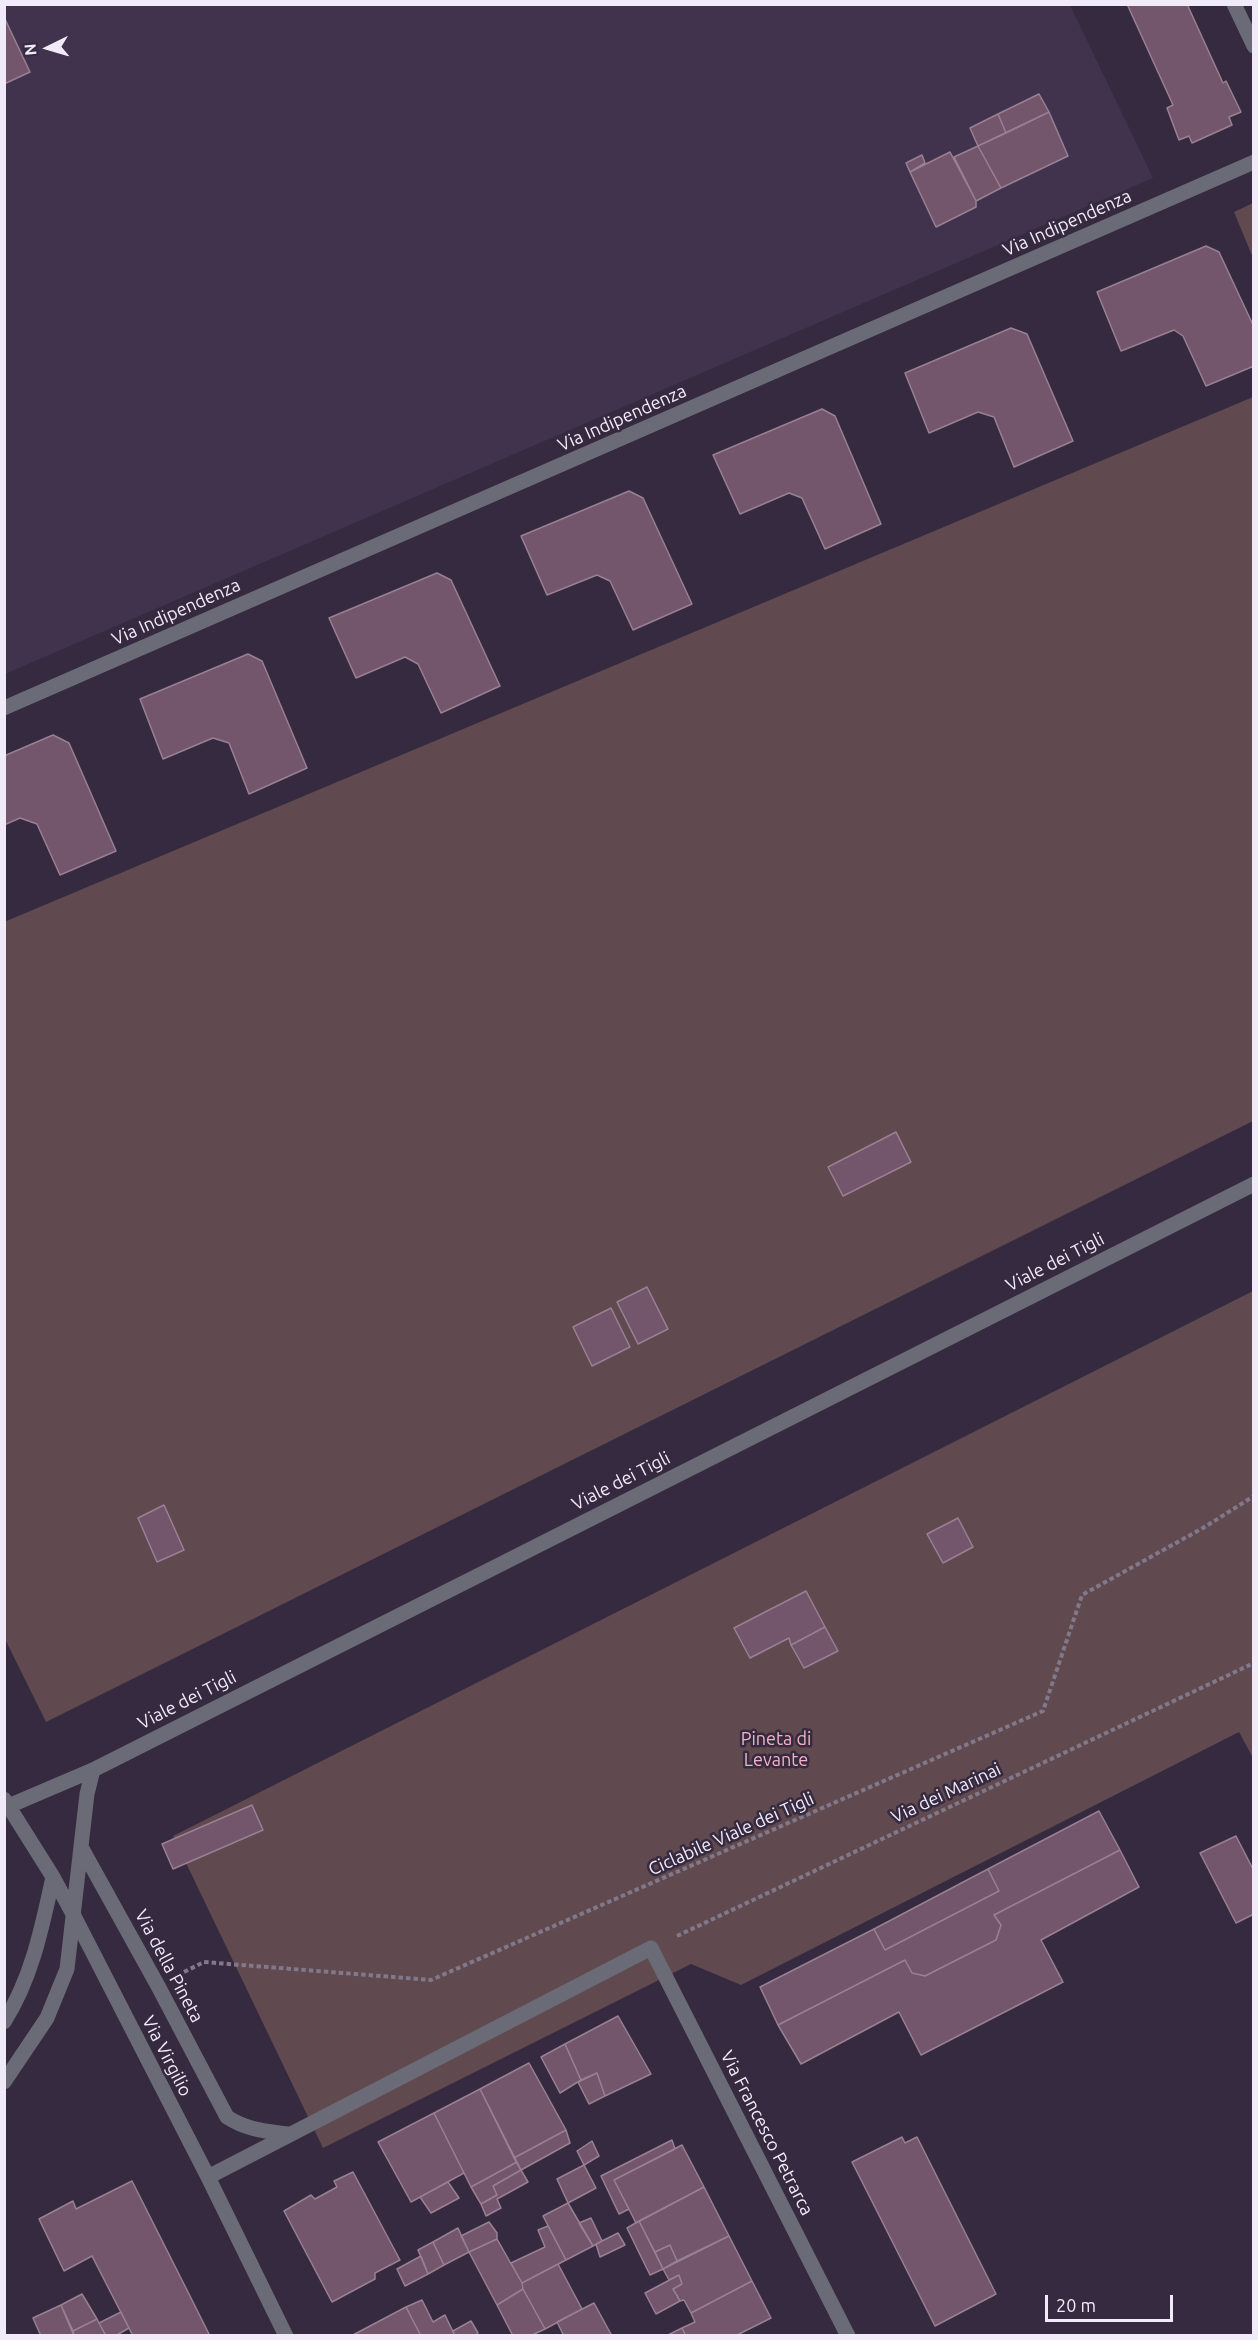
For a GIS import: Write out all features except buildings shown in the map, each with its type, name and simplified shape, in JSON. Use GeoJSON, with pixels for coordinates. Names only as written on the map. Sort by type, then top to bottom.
{"type":"FeatureCollection","features":[{"type":"Feature","properties":{"kind":"street"},"geometry":{"type":"LineString","coordinates":[[1234,4],[1254,46]]}},
{"type":"Feature","properties":{"kind":"street","name":"Via Indipendenza"},"geometry":{"type":"LineString","coordinates":[[4,708],[1254,162]]}},
{"type":"Feature","properties":{"kind":"street","name":"Viale dei Tigli"},"geometry":{"type":"LineString","coordinates":[[6,1805],[93,1770],[1254,1184]]}},
{"type":"Feature","properties":{"kind":"street"},"geometry":{"type":"LineString","coordinates":[[4,2082],[47,2018],[67,1970],[87,1794],[93,1770]]}},
{"type":"Feature","properties":{"kind":"street","name":"Via Virgilio"},"geometry":{"type":"LineString","coordinates":[[6,1805],[53,1877],[74,1916],[208,2177],[286,2336]]}},
{"type":"Feature","properties":{"kind":"street","name":"Via della Pineta"},"geometry":{"type":"LineString","coordinates":[[81,1847],[227,2117],[240,2126],[253,2130],[288,2134]]}},
{"type":"Feature","properties":{"kind":"street"},"geometry":{"type":"LineString","coordinates":[[4,2022],[17,2001],[30,1968],[53,1877]]}},
{"type":"Feature","properties":{"kind":"street"},"geometry":{"type":"LineString","coordinates":[[208,2177],[651,1948]]}},
{"type":"Feature","properties":{"kind":"street","name":"Via Francesco Petrarca"},"geometry":{"type":"LineString","coordinates":[[651,1948],[848,2336]]}},
{"type":"Feature","properties":{"kind":"path","name":"Ciclabile Viale dei Tigli"},"geometry":{"type":"LineString","coordinates":[[158,1986],[204,1962],[431,1980],[1043,1711],[1082,1595],[1203,1528],[1254,1496]]}},
{"type":"Feature","properties":{"kind":"path","name":"Via dei Marinai"},"geometry":{"type":"LineString","coordinates":[[651,1948],[1254,1663]]}},
{"type":"Feature","properties":{"kind":"shaded area"},"geometry":{"type":"Polygon","coordinates":[[[5,5],[1070,5],[1153,178],[5,674],[5,5]]]}},
{"type":"Feature","properties":{"kind":"green space"},"geometry":{"type":"Polygon","coordinates":[[[1253,203],[1253,258],[1234,212],[1253,203]]]}},
{"type":"Feature","properties":{"kind":"green space"},"geometry":{"type":"Polygon","coordinates":[[[1253,397],[1253,1121],[46,1722],[5,1639],[4,922],[1253,397]]]}},
{"type":"Feature","properties":{"kind":"green space","name":"Pineta di Levante"},"geometry":{"type":"Polygon","coordinates":[[[1253,1291],[1253,1758],[1239,1732],[741,1985],[691,1964],[323,2148],[173,1836],[1253,1291]]]}}]}
